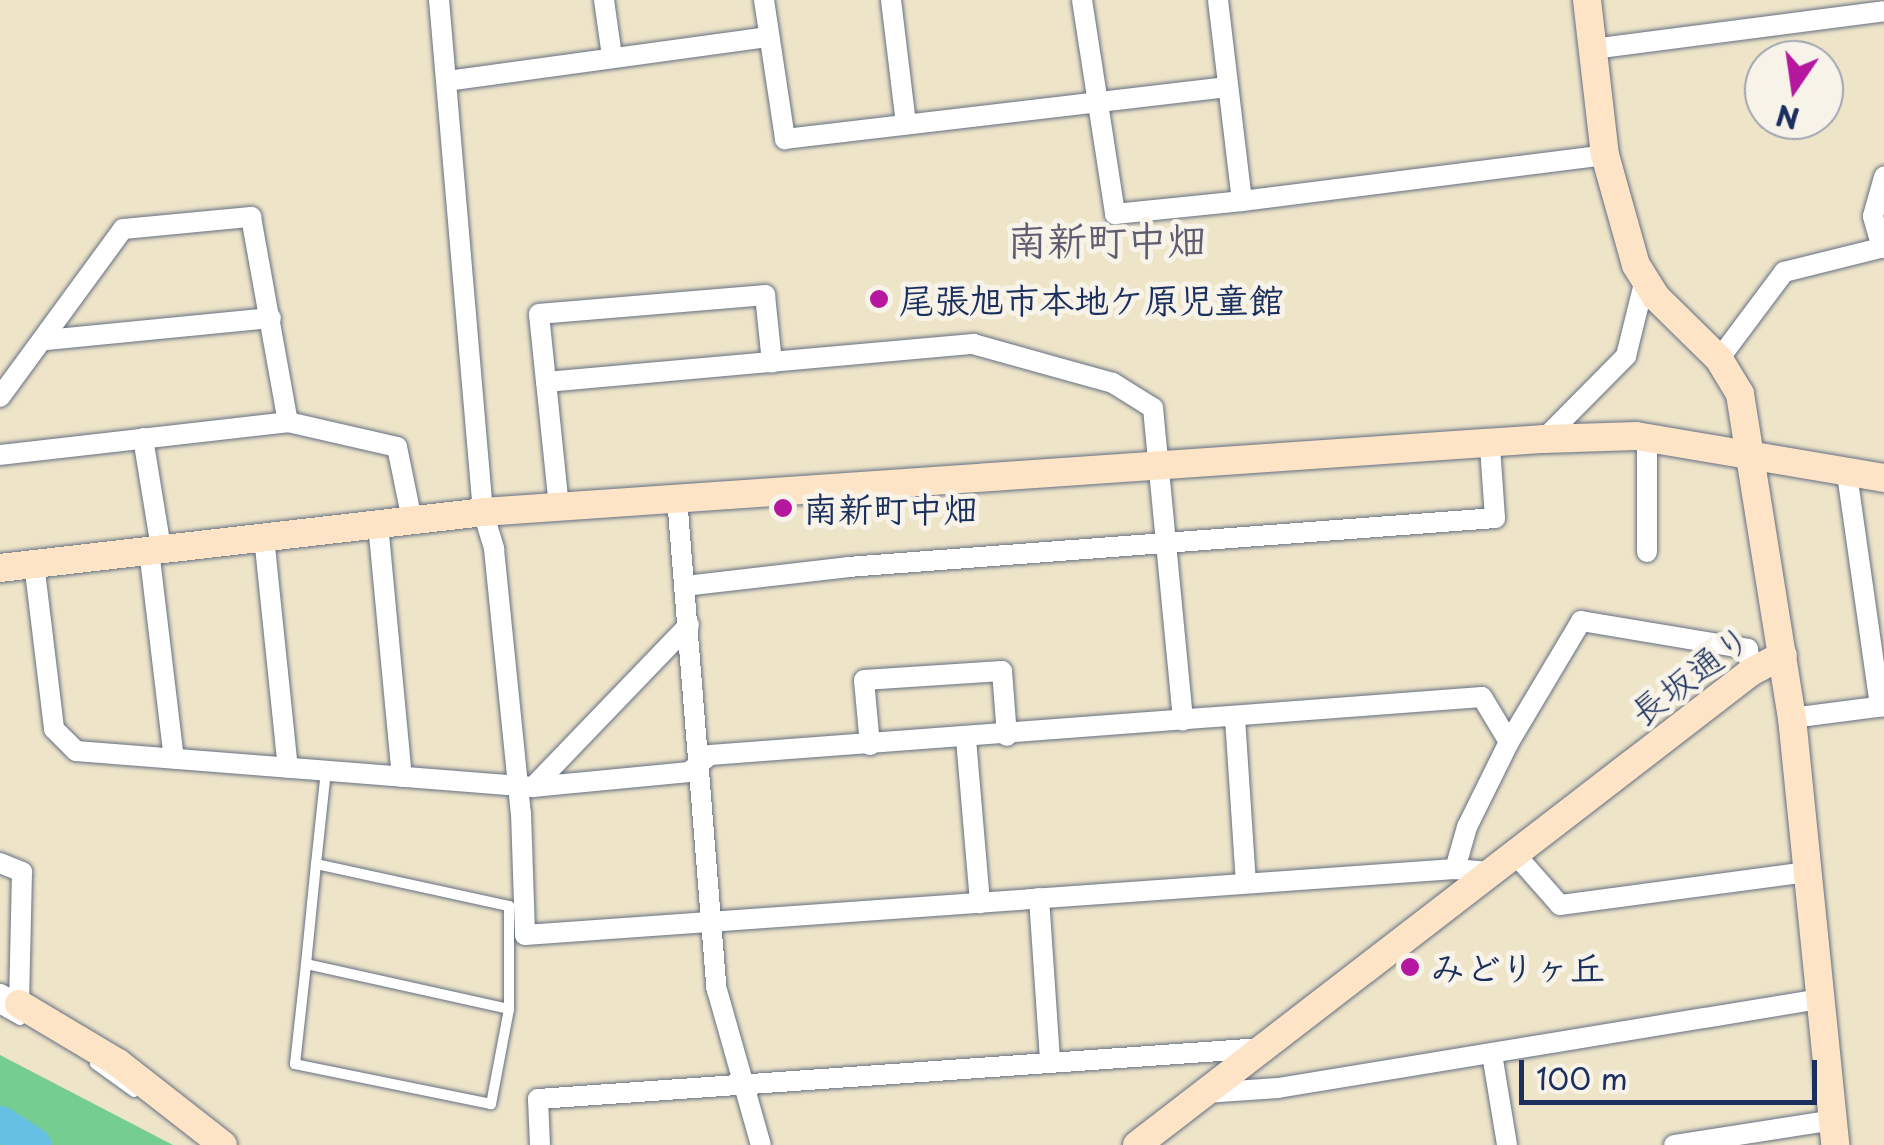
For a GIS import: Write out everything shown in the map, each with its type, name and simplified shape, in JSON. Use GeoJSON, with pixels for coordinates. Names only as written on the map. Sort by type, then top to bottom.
{"type":"FeatureCollection","features":[{"type":"Feature","properties":{"kind":"street"},"geometry":{"type":"LineString","coordinates":[[439,0],[484,512],[494,549],[525,787],[517,926],[525,934],[713,926],[1455,868],[1492,872]]}},
{"type":"Feature","properties":{"kind":"street"},"geometry":{"type":"LineString","coordinates":[[604,0],[612,56]]}},
{"type":"Feature","properties":{"kind":"street"},"geometry":{"type":"LineString","coordinates":[[764,0],[785,139],[1097,98],[1228,88]]}},
{"type":"Feature","properties":{"kind":"street"},"geometry":{"type":"LineString","coordinates":[[892,0],[906,124]]}},
{"type":"Feature","properties":{"kind":"street"},"geometry":{"type":"LineString","coordinates":[[1082,0],[1115,214],[1606,155]]}},
{"type":"Feature","properties":{"kind":"street"},"geometry":{"type":"LineString","coordinates":[[1218,0],[1242,201]]}},
{"type":"Feature","properties":{"kind":"street","name":"長坂通り"},"geometry":{"type":"LineString","coordinates":[[1137,1145],[1752,672],[1782,656],[1754,460],[1740,394],[1720,360],[1645,280],[1616,209],[1586,0]]}},
{"type":"Feature","properties":{"kind":"street"},"geometry":{"type":"LineString","coordinates":[[1790,0],[1792,24]]}},
{"type":"Feature","properties":{"kind":"street"},"geometry":{"type":"LineString","coordinates":[[1593,49],[1884,11]]}},
{"type":"Feature","properties":{"kind":"street"},"geometry":{"type":"LineString","coordinates":[[447,80],[768,37]]}},
{"type":"Feature","properties":{"kind":"street"},"geometry":{"type":"LineString","coordinates":[[1720,360],[1784,272],[1883,248],[1873,216],[1884,176]]}},
{"type":"Feature","properties":{"kind":"street"},"geometry":{"type":"LineString","coordinates":[[0,397],[46,340],[124,229],[251,217],[288,422]]}},
{"type":"Feature","properties":{"kind":"street"},"geometry":{"type":"LineString","coordinates":[[1544,439],[1626,356],[1645,280]]}},
{"type":"Feature","properties":{"kind":"street"},"geometry":{"type":"LineString","coordinates":[[559,507],[538,314],[764,294],[772,363]]}},
{"type":"Feature","properties":{"kind":"street"},"geometry":{"type":"LineString","coordinates":[[46,340],[270,318]]}},
{"type":"Feature","properties":{"kind":"street"},"geometry":{"type":"LineString","coordinates":[[546,382],[973,344],[1113,384],[1153,408],[1163,463],[1183,721]]}},
{"type":"Feature","properties":{"kind":"street"},"geometry":{"type":"LineString","coordinates":[[0,455],[288,422],[397,447],[412,520]]}},
{"type":"Feature","properties":{"kind":"street"},"geometry":{"type":"LineString","coordinates":[[144,438],[174,759]]}},
{"type":"Feature","properties":{"kind":"street"},"geometry":{"type":"LineString","coordinates":[[1646,552],[1647,438]]}},
{"type":"Feature","properties":{"kind":"street"},"geometry":{"type":"LineString","coordinates":[[0,568],[484,512],[1163,463],[1490,446],[1544,439],[1647,438],[1754,460],[1884,478]]}},
{"type":"Feature","properties":{"kind":"street"},"geometry":{"type":"LineString","coordinates":[[685,586],[848,567],[1495,518],[1490,446]]}},
{"type":"Feature","properties":{"kind":"street"},"geometry":{"type":"LineString","coordinates":[[1792,718],[1882,706],[1875,601],[1847,474]]}},
{"type":"Feature","properties":{"kind":"street"},"geometry":{"type":"LineString","coordinates":[[677,498],[717,990],[739,1085],[761,1145]]}},
{"type":"Feature","properties":{"kind":"street"},"geometry":{"type":"LineString","coordinates":[[378,524],[402,777]]}},
{"type":"Feature","properties":{"kind":"street"},"geometry":{"type":"LineString","coordinates":[[264,537],[288,768]]}},
{"type":"Feature","properties":{"kind":"street"},"geometry":{"type":"LineString","coordinates":[[34,562],[54,730],[76,751],[525,787],[690,772],[700,761],[870,745],[1482,698],[1509,742]]}},
{"type":"Feature","properties":{"kind":"street"},"geometry":{"type":"LineString","coordinates":[[1455,868],[1467,827],[1509,742],[1582,621],[1748,649],[1752,672]]}},
{"type":"Feature","properties":{"kind":"street"},"geometry":{"type":"LineString","coordinates":[[525,787],[688,625]]}},
{"type":"Feature","properties":{"kind":"street"},"geometry":{"type":"LineString","coordinates":[[1674,1145],[1834,1133],[1792,718],[1782,656]]}},
{"type":"Feature","properties":{"kind":"street"},"geometry":{"type":"LineString","coordinates":[[870,745],[864,680],[1002,671],[1007,736]]}},
{"type":"Feature","properties":{"kind":"street"},"geometry":{"type":"LineString","coordinates":[[1235,718],[1246,883]]}},
{"type":"Feature","properties":{"kind":"street"},"geometry":{"type":"LineString","coordinates":[[966,739],[980,903]]}},
{"type":"Feature","properties":{"kind":"street"},"geometry":{"type":"LineString","coordinates":[[1515,854],[1560,905],[1807,872]]}},
{"type":"Feature","properties":{"kind":"street"},"geometry":{"type":"LineString","coordinates":[[0,863],[22,872],[6,1002],[118,1062],[223,1145]]}},
{"type":"Feature","properties":{"kind":"street"},"geometry":{"type":"LineString","coordinates":[[1040,898],[1050,1061]]}},
{"type":"Feature","properties":{"kind":"street"},"geometry":{"type":"LineString","coordinates":[[1205,1092],[1278,1088],[1820,999]]}},
{"type":"Feature","properties":{"kind":"street"},"geometry":{"type":"LineString","coordinates":[[540,1145],[538,1099],[1262,1048]]}},
{"type":"Feature","properties":{"kind":"street"},"geometry":{"type":"LineString","coordinates":[[1492,1054],[1506,1145]]}},
{"type":"Feature","properties":{"kind":"lane"},"geometry":{"type":"LineString","coordinates":[[316,864],[509,906],[517,926],[509,1008],[491,1104],[295,1064],[306,964],[316,864],[326,771]]}},
{"type":"Feature","properties":{"kind":"lane"},"geometry":{"type":"LineString","coordinates":[[306,964],[509,1008]]}},
{"type":"Feature","properties":{"kind":"lane"},"geometry":{"type":"LineString","coordinates":[[6,1002],[202,1145]]}},
{"type":"Feature","properties":{"kind":"green space"},"geometry":{"type":"Polygon","coordinates":[[[0,1055],[173,1145],[0,1145],[0,1055]]]}},
{"type":"Feature","properties":{"kind":"waterway"},"geometry":{"type":"LineString","coordinates":[[0,1123],[34,1145]]}},
{"type":"Feature","properties":{"kind":"place","name":"尾張旭市本地ケ原児童館"},"geometry":{"type":"Point","coordinates":[879,299]}},
{"type":"Feature","properties":{"kind":"place","name":"南新町中畑"},"geometry":{"type":"Point","coordinates":[783,508]}},
{"type":"Feature","properties":{"kind":"place","name":"みどりヶ丘"},"geometry":{"type":"Point","coordinates":[1410,967]}},
{"type":"Feature","properties":{"kind":"district","name":"南新町中畑"},"geometry":{"type":"Point","coordinates":[1107,239]}}]}
